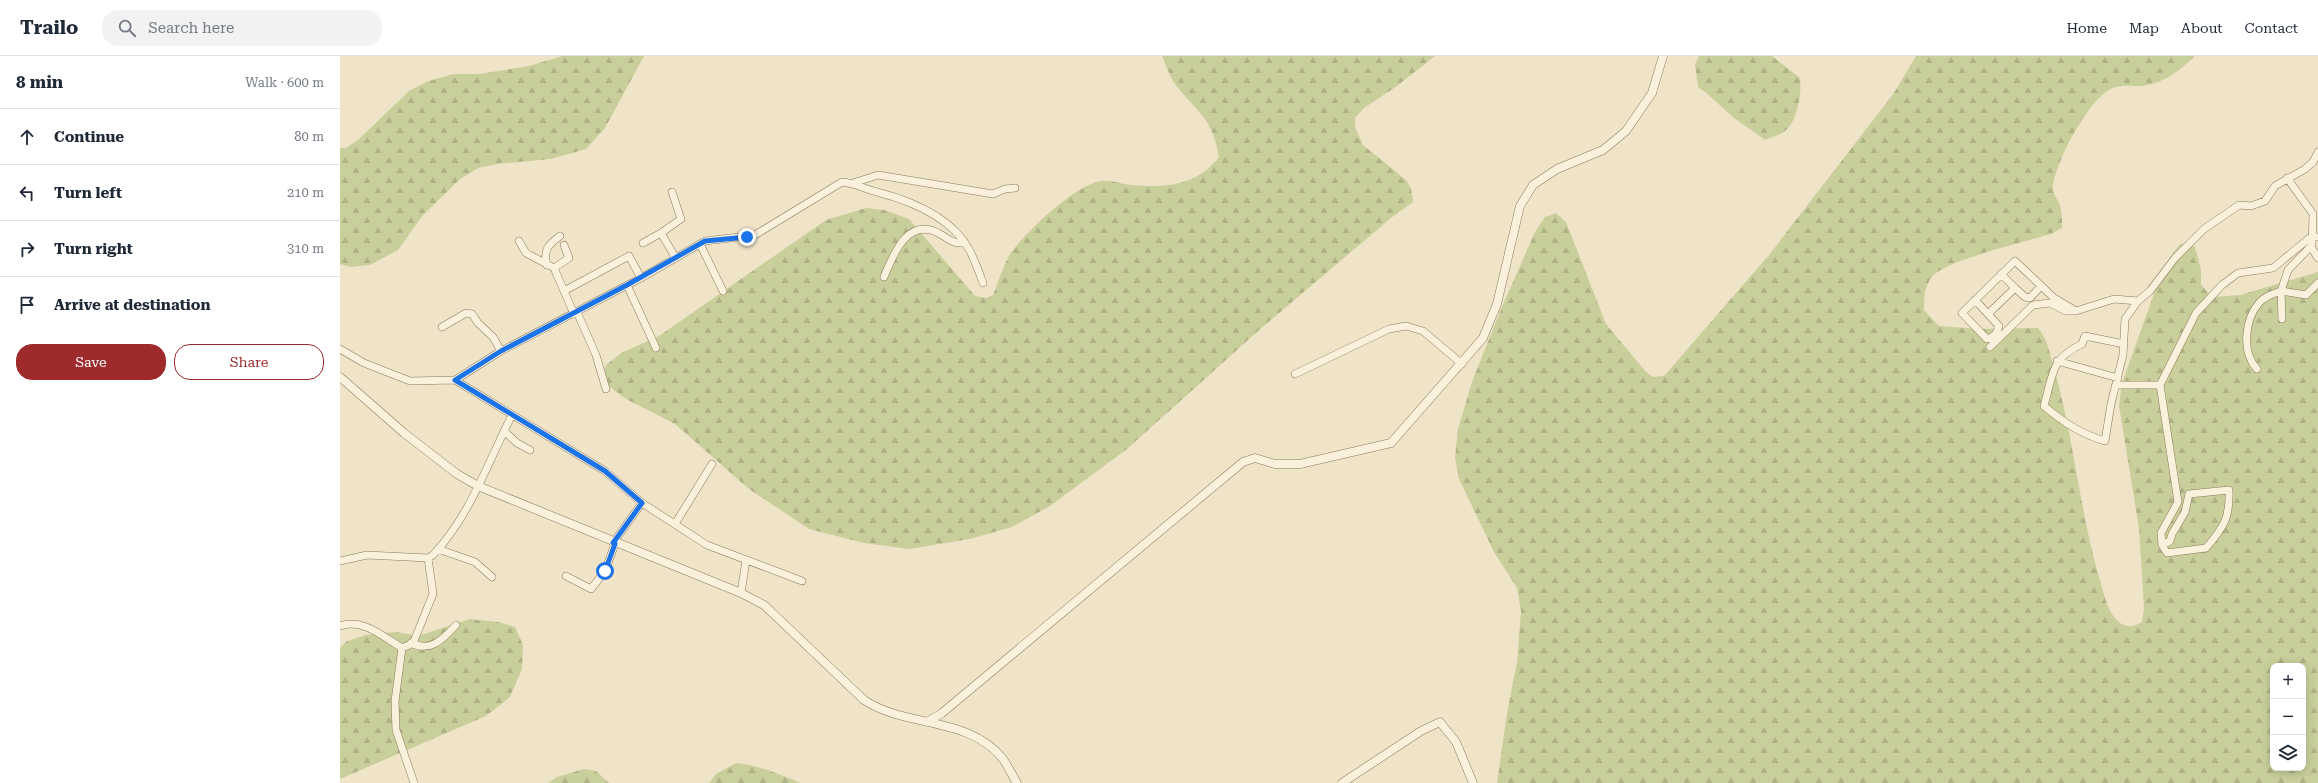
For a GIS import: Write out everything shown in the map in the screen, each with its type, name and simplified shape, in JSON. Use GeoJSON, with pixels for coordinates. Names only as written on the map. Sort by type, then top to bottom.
{"type":"FeatureCollection","features":[{"type":"Feature","properties":{"kind":"street"},"geometry":{"type":"LineString","coordinates":[[927,722],[942,713],[1243,462],[1255,458],[1275,464],[1300,464],[1391,443],[1462,364],[1483,338],[1497,304],[1520,206],[1533,186],[1557,169],[1603,150],[1626,131],[1640,113],[1652,93],[1663,56]]}},
{"type":"Feature","properties":{"kind":"street"},"geometry":{"type":"LineString","coordinates":[[2124,344],[2085,336],[2082,344],[2069,350],[2057,361],[2044,406],[2062,421],[2084,434],[2105,441],[2124,344],[2125,319],[2138,301],[2150,291],[2175,258],[2204,229],[2239,205],[2251,206],[2266,201],[2275,186],[2313,162],[2318,152]]}},
{"type":"Feature","properties":{"kind":"street"},"geometry":{"type":"LineString","coordinates":[[853,183],[878,175],[993,194],[1015,188]]}},
{"type":"Feature","properties":{"kind":"street"},"geometry":{"type":"LineString","coordinates":[[2282,319],[2281,292],[2288,270],[2311,247],[2315,236],[2313,214],[2287,178]]}},
{"type":"Feature","properties":{"kind":"street"},"geometry":{"type":"LineString","coordinates":[[340,349],[364,363],[410,381],[455,380],[501,351],[576,313],[700,244],[718,239],[756,235],[842,182],[853,183],[875,192],[897,197],[931,211],[970,250],[983,283]]}},
{"type":"Feature","properties":{"kind":"street"},"geometry":{"type":"LineString","coordinates":[[643,243],[661,233],[681,218],[672,192]]}},
{"type":"Feature","properties":{"kind":"street"},"geometry":{"type":"LineString","coordinates":[[884,277],[900,243],[906,236],[915,231],[929,229],[955,244],[964,243]]}},
{"type":"Feature","properties":{"kind":"street"},"geometry":{"type":"LineString","coordinates":[[661,233],[675,257]]}},
{"type":"Feature","properties":{"kind":"street"},"geometry":{"type":"LineString","coordinates":[[547,265],[544,254],[546,249],[560,236]]}},
{"type":"Feature","properties":{"kind":"street"},"geometry":{"type":"LineString","coordinates":[[2162,546],[2170,542],[2172,534],[2185,512],[2189,494],[2229,490],[2230,509],[2224,528],[2206,548],[2167,553],[2162,546],[2161,533],[2178,502],[2160,385],[2196,313],[2222,285],[2238,273],[2273,268],[2315,236]]}},
{"type":"Feature","properties":{"kind":"street"},"geometry":{"type":"LineString","coordinates":[[519,241],[526,253],[554,268],[596,355],[606,389]]}},
{"type":"Feature","properties":{"kind":"street"},"geometry":{"type":"LineString","coordinates":[[700,244],[723,291]]}},
{"type":"Feature","properties":{"kind":"street"},"geometry":{"type":"LineString","coordinates":[[554,268],[569,258],[564,245]]}},
{"type":"Feature","properties":{"kind":"street"},"geometry":{"type":"LineString","coordinates":[[2311,247],[2318,258]]}},
{"type":"Feature","properties":{"kind":"street"},"geometry":{"type":"LineString","coordinates":[[564,291],[629,256],[641,278]]}},
{"type":"Feature","properties":{"kind":"street"},"geometry":{"type":"LineString","coordinates":[[1975,300],[2000,326],[1998,332],[1987,339],[1962,313],[1975,300],[2001,274],[2015,261],[2054,298],[2076,311]]}},
{"type":"Feature","properties":{"kind":"street"},"geometry":{"type":"LineString","coordinates":[[2001,274],[2025,297],[2030,298],[2041,286]]}},
{"type":"Feature","properties":{"kind":"street"},"geometry":{"type":"LineString","coordinates":[[2256,369],[2250,358],[2246,342],[2247,330],[2260,303],[2269,295],[2281,292],[2306,295],[2318,283]]}},
{"type":"Feature","properties":{"kind":"street"},"geometry":{"type":"LineString","coordinates":[[627,285],[656,348]]}},
{"type":"Feature","properties":{"kind":"street"},"geometry":{"type":"LineString","coordinates":[[1988,314],[2015,288]]}},
{"type":"Feature","properties":{"kind":"street"},"geometry":{"type":"LineString","coordinates":[[1990,347],[2033,305],[2050,303],[2066,310],[2076,311],[2114,299],[2138,301]]}},
{"type":"Feature","properties":{"kind":"street"},"geometry":{"type":"LineString","coordinates":[[442,327],[466,313],[472,314],[478,323],[493,337],[501,351]]}},
{"type":"Feature","properties":{"kind":"street"},"geometry":{"type":"LineString","coordinates":[[1295,374],[1389,329],[1406,326],[1423,331],[1462,364]]}},
{"type":"Feature","properties":{"kind":"street"},"geometry":{"type":"LineString","coordinates":[[2057,361],[2117,382],[2160,385]]}},
{"type":"Feature","properties":{"kind":"street"},"geometry":{"type":"LineString","coordinates":[[340,377],[404,433],[457,474],[478,486],[614,543],[741,593],[764,605],[864,700],[877,709],[948,726],[984,743],[1002,759],[1017,783]]}},
{"type":"Feature","properties":{"kind":"street"},"geometry":{"type":"LineString","coordinates":[[455,380],[605,471],[642,503],[707,545],[802,581]]}},
{"type":"Feature","properties":{"kind":"street"},"geometry":{"type":"LineString","coordinates":[[340,561],[367,555],[428,558],[438,549],[478,486],[512,415]]}},
{"type":"Feature","properties":{"kind":"street"},"geometry":{"type":"LineString","coordinates":[[504,431],[517,442],[530,450]]}},
{"type":"Feature","properties":{"kind":"street"},"geometry":{"type":"LineString","coordinates":[[675,524],[712,464]]}},
{"type":"Feature","properties":{"kind":"street"},"geometry":{"type":"LineString","coordinates":[[566,576],[591,589],[605,571],[614,543],[642,503]]}},
{"type":"Feature","properties":{"kind":"street"},"geometry":{"type":"LineString","coordinates":[[438,549],[475,562],[492,577]]}},
{"type":"Feature","properties":{"kind":"street"},"geometry":{"type":"LineString","coordinates":[[402,648],[411,643],[420,628],[433,594],[428,558]]}},
{"type":"Feature","properties":{"kind":"street"},"geometry":{"type":"LineString","coordinates":[[741,593],[746,560]]}},
{"type":"Feature","properties":{"kind":"street"},"geometry":{"type":"LineString","coordinates":[[340,626],[348,623],[363,624],[402,648]]}},
{"type":"Feature","properties":{"kind":"street"},"geometry":{"type":"LineString","coordinates":[[411,643],[418,647],[433,646],[456,625]]}},
{"type":"Feature","properties":{"kind":"street"},"geometry":{"type":"LineString","coordinates":[[402,648],[395,701],[396,730],[414,783]]}},
{"type":"Feature","properties":{"kind":"street"},"geometry":{"type":"LineString","coordinates":[[1342,783],[1421,731],[1440,722],[1456,742],[1473,783]]}},
{"type":"Feature","properties":{"kind":"green space"},"geometry":{"type":"Polygon","coordinates":[[[562,56],[644,56],[605,128],[586,149],[551,159],[498,164],[478,168],[459,180],[423,215],[398,250],[370,265],[350,267],[340,264],[340,148],[346,148],[359,139],[409,91],[429,81],[453,74],[479,74],[529,66],[562,56]]]}},
{"type":"Feature","properties":{"kind":"green space"},"geometry":{"type":"Polygon","coordinates":[[[1162,56],[1435,56],[1397,86],[1364,108],[1355,118],[1355,127],[1363,145],[1406,180],[1411,188],[1413,202],[1391,218],[1258,331],[1127,449],[1050,506],[1012,527],[970,539],[909,549],[864,543],[809,529],[749,489],[675,424],[626,399],[606,384],[604,375],[606,365],[621,353],[659,336],[826,220],[866,208],[884,210],[909,219],[975,296],[986,298],[993,295],[1008,258],[1014,248],[1024,237],[1050,212],[1090,184],[1105,181],[1144,186],[1168,185],[1180,183],[1201,174],[1219,157],[1216,143],[1203,116],[1173,81],[1162,56]]]}},
{"type":"Feature","properties":{"kind":"green space"},"geometry":{"type":"Polygon","coordinates":[[[1699,56],[1772,56],[1800,78],[1800,98],[1796,114],[1785,131],[1765,140],[1734,118],[1698,87],[1695,64],[1699,56]]]}},
{"type":"Feature","properties":{"kind":"green space"},"geometry":{"type":"Polygon","coordinates":[[[1916,56],[2195,56],[2163,80],[2148,85],[2116,87],[2106,92],[2096,101],[2067,146],[2055,176],[2053,190],[2060,207],[2062,228],[2051,234],[1968,258],[1938,272],[1931,278],[1927,286],[1924,298],[1924,310],[1939,326],[1979,329],[2038,328],[2042,333],[2049,350],[2062,400],[2092,552],[2105,599],[2116,619],[2122,624],[2131,626],[2142,622],[2144,608],[2139,528],[2119,406],[2122,383],[2154,294],[2172,254],[2180,244],[2189,243],[2195,247],[2201,269],[2201,285],[2212,297],[2240,295],[2318,272],[2318,783],[1497,783],[1507,713],[1517,662],[1521,612],[1517,588],[1494,552],[1459,479],[1455,457],[1458,429],[1472,382],[1501,309],[1535,232],[1545,217],[1556,213],[1566,222],[1606,324],[1646,372],[1653,377],[1664,376],[1769,255],[1894,93],[1916,56]]]}},
{"type":"Feature","properties":{"kind":"green space"},"geometry":{"type":"Polygon","coordinates":[[[470,619],[498,622],[515,627],[523,645],[522,669],[510,697],[486,716],[340,779],[340,648],[347,641],[366,635],[396,632],[418,636],[470,619]]]}},
{"type":"Feature","properties":{"kind":"green space"},"geometry":{"type":"Polygon","coordinates":[[[736,763],[761,768],[801,783],[709,783],[716,774],[736,763]]]}},
{"type":"Feature","properties":{"kind":"green space"},"geometry":{"type":"Polygon","coordinates":[[[584,769],[596,771],[609,783],[548,783],[557,777],[584,769]]]}},
{"type":"Feature","properties":{"kind":"route"},"geometry":{"type":"LineString","coordinates":[[605,571],[615,544],[613,543],[642,503],[605,471],[584,460],[455,380],[501,351],[578,312],[705,241],[747,237]]}}]}
